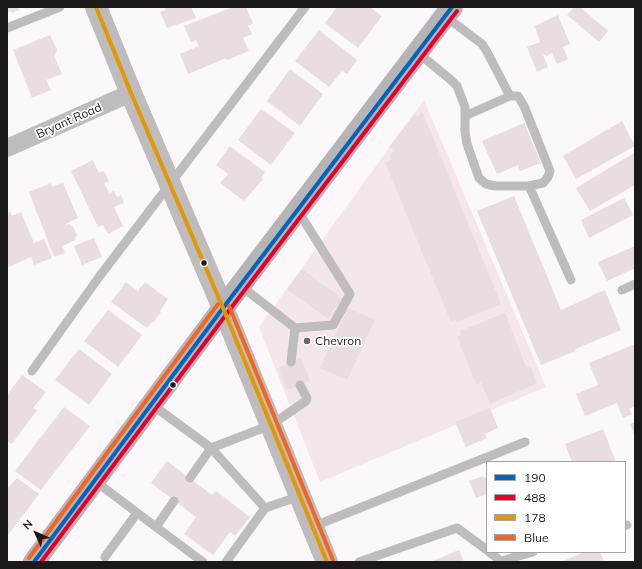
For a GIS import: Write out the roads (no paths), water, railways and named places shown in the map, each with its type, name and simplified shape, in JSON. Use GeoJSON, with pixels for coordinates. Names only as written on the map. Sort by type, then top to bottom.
{"type":"FeatureCollection","features":[{"type":"Feature","properties":{"kind":"main road"},"geometry":{"type":"LineString","coordinates":[[34,562],[223,308],[448,12]]}},
{"type":"Feature","properties":{"kind":"street"},"geometry":{"type":"LineString","coordinates":[[96,7],[130,93],[223,308],[327,562]]}},
{"type":"Feature","properties":{"kind":"street","name":"Bryant Road"},"geometry":{"type":"LineString","coordinates":[[7,148],[130,93]]}},
{"type":"Feature","properties":{"kind":"lane"},"geometry":{"type":"LineString","coordinates":[[7,28],[60,7]]}},
{"type":"Feature","properties":{"kind":"lane"},"geometry":{"type":"LineString","coordinates":[[32,371],[99,277],[170,186],[305,7]]}},
{"type":"Feature","properties":{"kind":"lane"},"geometry":{"type":"LineString","coordinates":[[448,12],[482,44],[510,96]]}},
{"type":"Feature","properties":{"kind":"lane"},"geometry":{"type":"LineString","coordinates":[[417,52],[451,80],[456,86],[465,107],[465,116],[465,131],[467,144],[479,178],[486,184],[495,186],[529,186],[542,183],[548,177],[550,171],[524,106],[518,96],[510,96],[465,116]]}},
{"type":"Feature","properties":{"kind":"lane"},"geometry":{"type":"LineString","coordinates":[[529,186],[571,280]]}},
{"type":"Feature","properties":{"kind":"lane"},"geometry":{"type":"LineString","coordinates":[[240,286],[295,328],[334,325],[350,294],[297,210]]}},
{"type":"Feature","properties":{"kind":"lane"},"geometry":{"type":"LineString","coordinates":[[622,290],[635,284]]}},
{"type":"Feature","properties":{"kind":"lane"},"geometry":{"type":"LineString","coordinates":[[291,362],[295,328]]}},
{"type":"Feature","properties":{"kind":"lane"},"geometry":{"type":"LineString","coordinates":[[190,478],[211,448],[271,425],[306,401],[307,398],[300,385]]}},
{"type":"Feature","properties":{"kind":"lane"},"geometry":{"type":"LineString","coordinates":[[152,404],[211,448],[265,508]]}},
{"type":"Feature","properties":{"kind":"lane"},"geometry":{"type":"LineString","coordinates":[[312,527],[525,442]]}},
{"type":"Feature","properties":{"kind":"lane"},"geometry":{"type":"LineString","coordinates":[[95,481],[203,562]]}},
{"type":"Feature","properties":{"kind":"lane"},"geometry":{"type":"LineString","coordinates":[[226,562],[265,508],[300,496]]}},
{"type":"Feature","properties":{"kind":"lane"},"geometry":{"type":"LineString","coordinates":[[156,528],[174,501]]}},
{"type":"Feature","properties":{"kind":"lane"},"geometry":{"type":"LineString","coordinates":[[105,557],[137,513]]}},
{"type":"Feature","properties":{"kind":"lane"},"geometry":{"type":"LineString","coordinates":[[359,562],[457,528],[486,550]]}},
{"type":"Feature","properties":{"kind":"lane"},"geometry":{"type":"LineString","coordinates":[[491,553],[501,561],[530,553]]}},
{"type":"Feature","properties":{"kind":"place","name":"Chevron"},"geometry":{"type":"Point","coordinates":[307,341]}}]}
